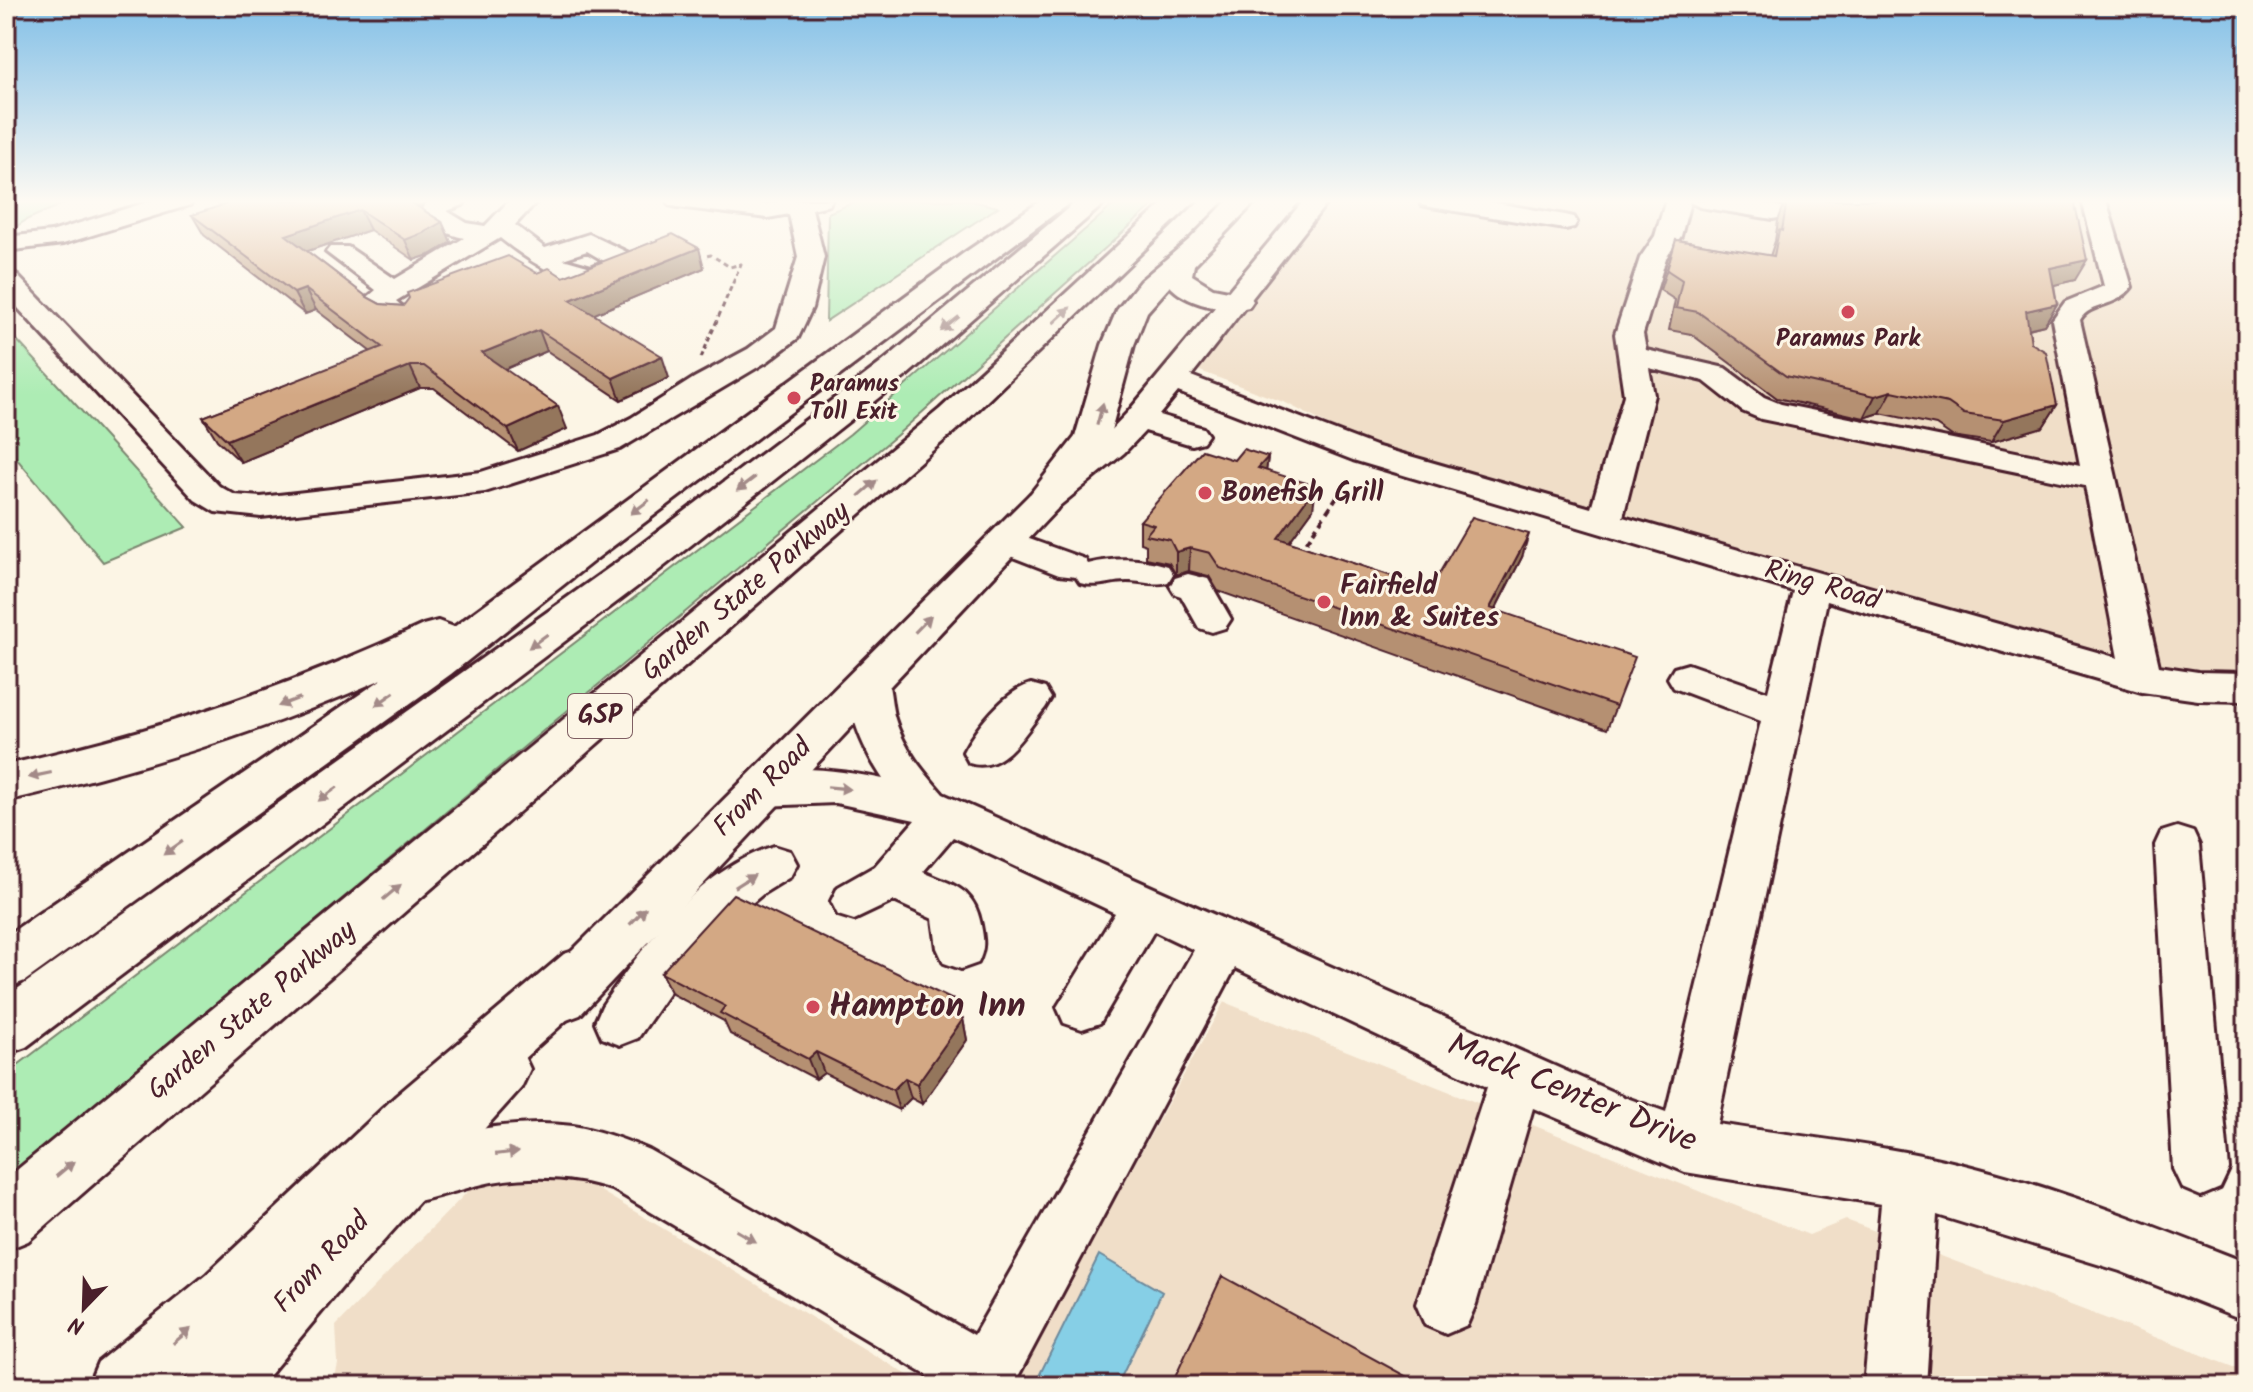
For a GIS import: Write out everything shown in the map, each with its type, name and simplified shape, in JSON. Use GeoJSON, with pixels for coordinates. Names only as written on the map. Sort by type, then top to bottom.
{"type":"FeatureCollection","features":[{"type":"Feature","properties":{"kind":"main road"},"geometry":{"type":"LineString","coordinates":[[6,965],[436,663],[582,550],[966,265]]}},
{"type":"Feature","properties":{"kind":"main road"},"geometry":{"type":"LineString","coordinates":[[6,1029],[644,562],[893,370],[1018,265]]}},
{"type":"Feature","properties":{"kind":"main road","name":"Garden State Parkway"},"geometry":{"type":"LineString","coordinates":[[6,1219],[952,416],[1114,265]]}},
{"type":"Feature","properties":{"kind":"main road"},"geometry":{"type":"LineString","coordinates":[[1043,502],[1092,438],[1126,321],[1151,287],[1176,265]]}},
{"type":"Feature","properties":{"kind":"main road"},"geometry":{"type":"LineString","coordinates":[[1180,265],[1177,275],[1183,285],[1203,294],[1238,301]]}},
{"type":"Feature","properties":{"kind":"main road","name":"From Road"},"geometry":{"type":"LineString","coordinates":[[218,1386],[259,1329],[295,1288],[446,1133],[583,971],[1043,502]]}},
{"type":"Feature","properties":{"kind":"main road"},"geometry":{"type":"LineString","coordinates":[[6,783],[160,746],[313,693],[441,633],[582,550]]}},
{"type":"Feature","properties":{"kind":"main road"},"geometry":{"type":"LineString","coordinates":[[122,1386],[230,1297],[417,1116],[583,971]]}},
{"type":"Feature","properties":{"kind":"street"},"geometry":{"type":"LineString","coordinates":[[358,265],[394,290]]}},
{"type":"Feature","properties":{"kind":"street"},"geometry":{"type":"LineString","coordinates":[[402,318],[377,301],[436,265]]}},
{"type":"Feature","properties":{"kind":"street"},"geometry":{"type":"LineString","coordinates":[[6,279],[207,493],[227,505],[261,507],[485,482],[609,442],[758,355],[788,332],[809,265]]}},
{"type":"Feature","properties":{"kind":"street","name":"From Road"},"geometry":{"type":"LineString","coordinates":[[1043,502],[1113,446],[1139,419],[1266,265]]}},
{"type":"Feature","properties":{"kind":"street"},"geometry":{"type":"LineString","coordinates":[[1604,523],[1636,410],[1638,381],[1629,334],[1651,265]]}},
{"type":"Feature","properties":{"kind":"street"},"geometry":{"type":"LineString","coordinates":[[2110,265],[2118,287],[2112,295],[2074,307],[2066,320],[2142,678]]}},
{"type":"Feature","properties":{"kind":"street"},"geometry":{"type":"LineString","coordinates":[[1633,356],[1714,374],[1758,407],[1772,412],[2100,479]]}},
{"type":"Feature","properties":{"kind":"street","name":"Ring Road"},"geometry":{"type":"LineString","coordinates":[[1178,373],[1333,443],[1604,523],[2142,678],[2196,687],[2247,687]]}},
{"type":"Feature","properties":{"kind":"street"},"geometry":{"type":"LineString","coordinates":[[1139,419],[1192,435]]}},
{"type":"Feature","properties":{"kind":"street"},"geometry":{"type":"LineString","coordinates":[[1004,541],[1082,571],[1140,569],[1195,588],[1212,619]]}},
{"type":"Feature","properties":{"kind":"street"},"geometry":{"type":"LineString","coordinates":[[1685,1146],[1813,583]]}},
{"type":"Feature","properties":{"kind":"street"},"geometry":{"type":"LineString","coordinates":[[1688,678],[1783,713]]}},
{"type":"Feature","properties":{"kind":"street","name":"Mack Center Drive"},"geometry":{"type":"LineString","coordinates":[[869,680],[874,721],[886,753],[894,767],[936,810]]}},
{"type":"Feature","properties":{"kind":"street"},"geometry":{"type":"LineString","coordinates":[[984,752],[1031,698]]}},
{"type":"Feature","properties":{"kind":"street","name":"Mack Center Drive"},"geometry":{"type":"LineString","coordinates":[[761,789],[836,786],[936,810],[1612,1118],[1685,1146],[1911,1181],[2052,1219],[2190,1268],[2247,1292]]}},
{"type":"Feature","properties":{"kind":"street"},"geometry":{"type":"LineString","coordinates":[[936,810],[873,890],[945,902],[955,910],[961,948]]}},
{"type":"Feature","properties":{"kind":"street"},"geometry":{"type":"LineString","coordinates":[[2177,845],[2201,1169]]}},
{"type":"Feature","properties":{"kind":"street"},"geometry":{"type":"LineString","coordinates":[[620,1022],[649,979],[699,919],[721,897],[774,864]]}},
{"type":"Feature","properties":{"kind":"street"},"geometry":{"type":"LineString","coordinates":[[1082,1007],[1145,905]]}},
{"type":"Feature","properties":{"kind":"street"},"geometry":{"type":"LineString","coordinates":[[404,1176],[502,1152],[537,1149],[602,1157],[630,1169],[982,1380],[1224,942]]}},
{"type":"Feature","properties":{"kind":"street"},"geometry":{"type":"LineString","coordinates":[[1446,1304],[1517,1075]]}},
{"type":"Feature","properties":{"kind":"street"},"geometry":{"type":"LineString","coordinates":[[1895,1386],[1911,1181]]}},
{"type":"Feature","properties":{"kind":"path"},"geometry":{"type":"LineString","coordinates":[[696,371],[741,265]]}},
{"type":"Feature","properties":{"kind":"path"},"geometry":{"type":"LineString","coordinates":[[1297,557],[1346,483]]}},
{"type":"Feature","properties":{"kind":"shaded area"},"geometry":{"type":"Polygon","coordinates":[[[1265,265],[2247,265],[2247,687],[2223,688],[1401,463],[1286,403],[1184,365],[1265,265]]]}},
{"type":"Feature","properties":{"kind":"shaded area"},"geometry":{"type":"Polygon","coordinates":[[[1224,1002],[1809,1235],[1846,1220],[2247,1372],[2247,1386],[1012,1386],[1224,1002]]]}},
{"type":"Feature","properties":{"kind":"shaded area"},"geometry":{"type":"Polygon","coordinates":[[[517,1141],[926,1386],[333,1386],[338,1364],[336,1326],[517,1141]]]}},
{"type":"Feature","properties":{"kind":"green space"},"geometry":{"type":"Polygon","coordinates":[[[827,265],[911,265],[826,321],[827,265]]]}},
{"type":"Feature","properties":{"kind":"green space"},"geometry":{"type":"Polygon","coordinates":[[[1044,265],[1087,265],[897,435],[6,1180],[6,1074],[850,434],[1044,265]]]}},
{"type":"Feature","properties":{"kind":"green space"},"geometry":{"type":"Polygon","coordinates":[[[6,328],[187,527],[103,562],[6,446],[6,328]]]}},
{"type":"Feature","properties":{"kind":"water"},"geometry":{"type":"Polygon","coordinates":[[[1099,1255],[1162,1292],[1117,1386],[1034,1386],[1099,1255]]]}},
{"type":"Feature","properties":{"kind":"building"},"geometry":{"type":"Polygon","coordinates":[[[257,265],[325,265],[380,304],[403,306],[409,298],[407,293],[484,265],[523,265],[537,273],[549,268],[563,277],[594,265],[657,265],[570,300],[662,356],[613,378],[539,330],[482,353],[558,406],[508,429],[424,366],[410,366],[227,440],[203,417],[382,347],[305,289],[294,293],[257,265]]]}},
{"type":"Feature","properties":{"kind":"building"},"geometry":{"type":"Polygon","coordinates":[[[1669,265],[2064,265],[2050,268],[2057,304],[2026,311],[2031,343],[2046,352],[2057,405],[2004,420],[1964,414],[1948,403],[1892,391],[1875,396],[1786,376],[1698,312],[1676,308],[1682,280],[1667,270],[1669,265]]]}},
{"type":"Feature","properties":{"kind":"building","name":"Fairfield Inn & Suites"},"geometry":{"type":"Polygon","coordinates":[[[1243,449],[1268,457],[1258,468],[1316,486],[1278,538],[1430,589],[1472,517],[1529,534],[1490,608],[1635,657],[1616,706],[1220,568],[1210,553],[1190,548],[1176,552],[1170,540],[1146,535],[1154,525],[1140,521],[1202,450],[1234,460],[1243,449]]]}},
{"type":"Feature","properties":{"kind":"building","name":"Hampton Inn"},"geometry":{"type":"Polygon","coordinates":[[[733,894],[953,1000],[948,1010],[963,1019],[917,1084],[905,1078],[893,1090],[816,1052],[808,1059],[720,1013],[725,1006],[661,973],[733,894]]]}},
{"type":"Feature","properties":{"kind":"building"},"geometry":{"type":"Polygon","coordinates":[[[1222,1276],[1409,1378],[1406,1386],[1171,1386],[1222,1276]]]}},
{"type":"Feature","properties":{"kind":"place","name":"Paramus Park"},"geometry":{"type":"Point","coordinates":[1848,312]}},
{"type":"Feature","properties":{"kind":"place","name":"Paramus Toll Exit"},"geometry":{"type":"Point","coordinates":[794,398]}},
{"type":"Feature","properties":{"kind":"place","name":"Bonefish Grill"},"geometry":{"type":"Point","coordinates":[1205,493]}},
{"type":"Feature","properties":{"kind":"place","name":"Fairfield Inn & Suites"},"geometry":{"type":"Point","coordinates":[1324,602]}},
{"type":"Feature","properties":{"kind":"place","name":"Hampton Inn"},"geometry":{"type":"Point","coordinates":[813,1007]}}]}
